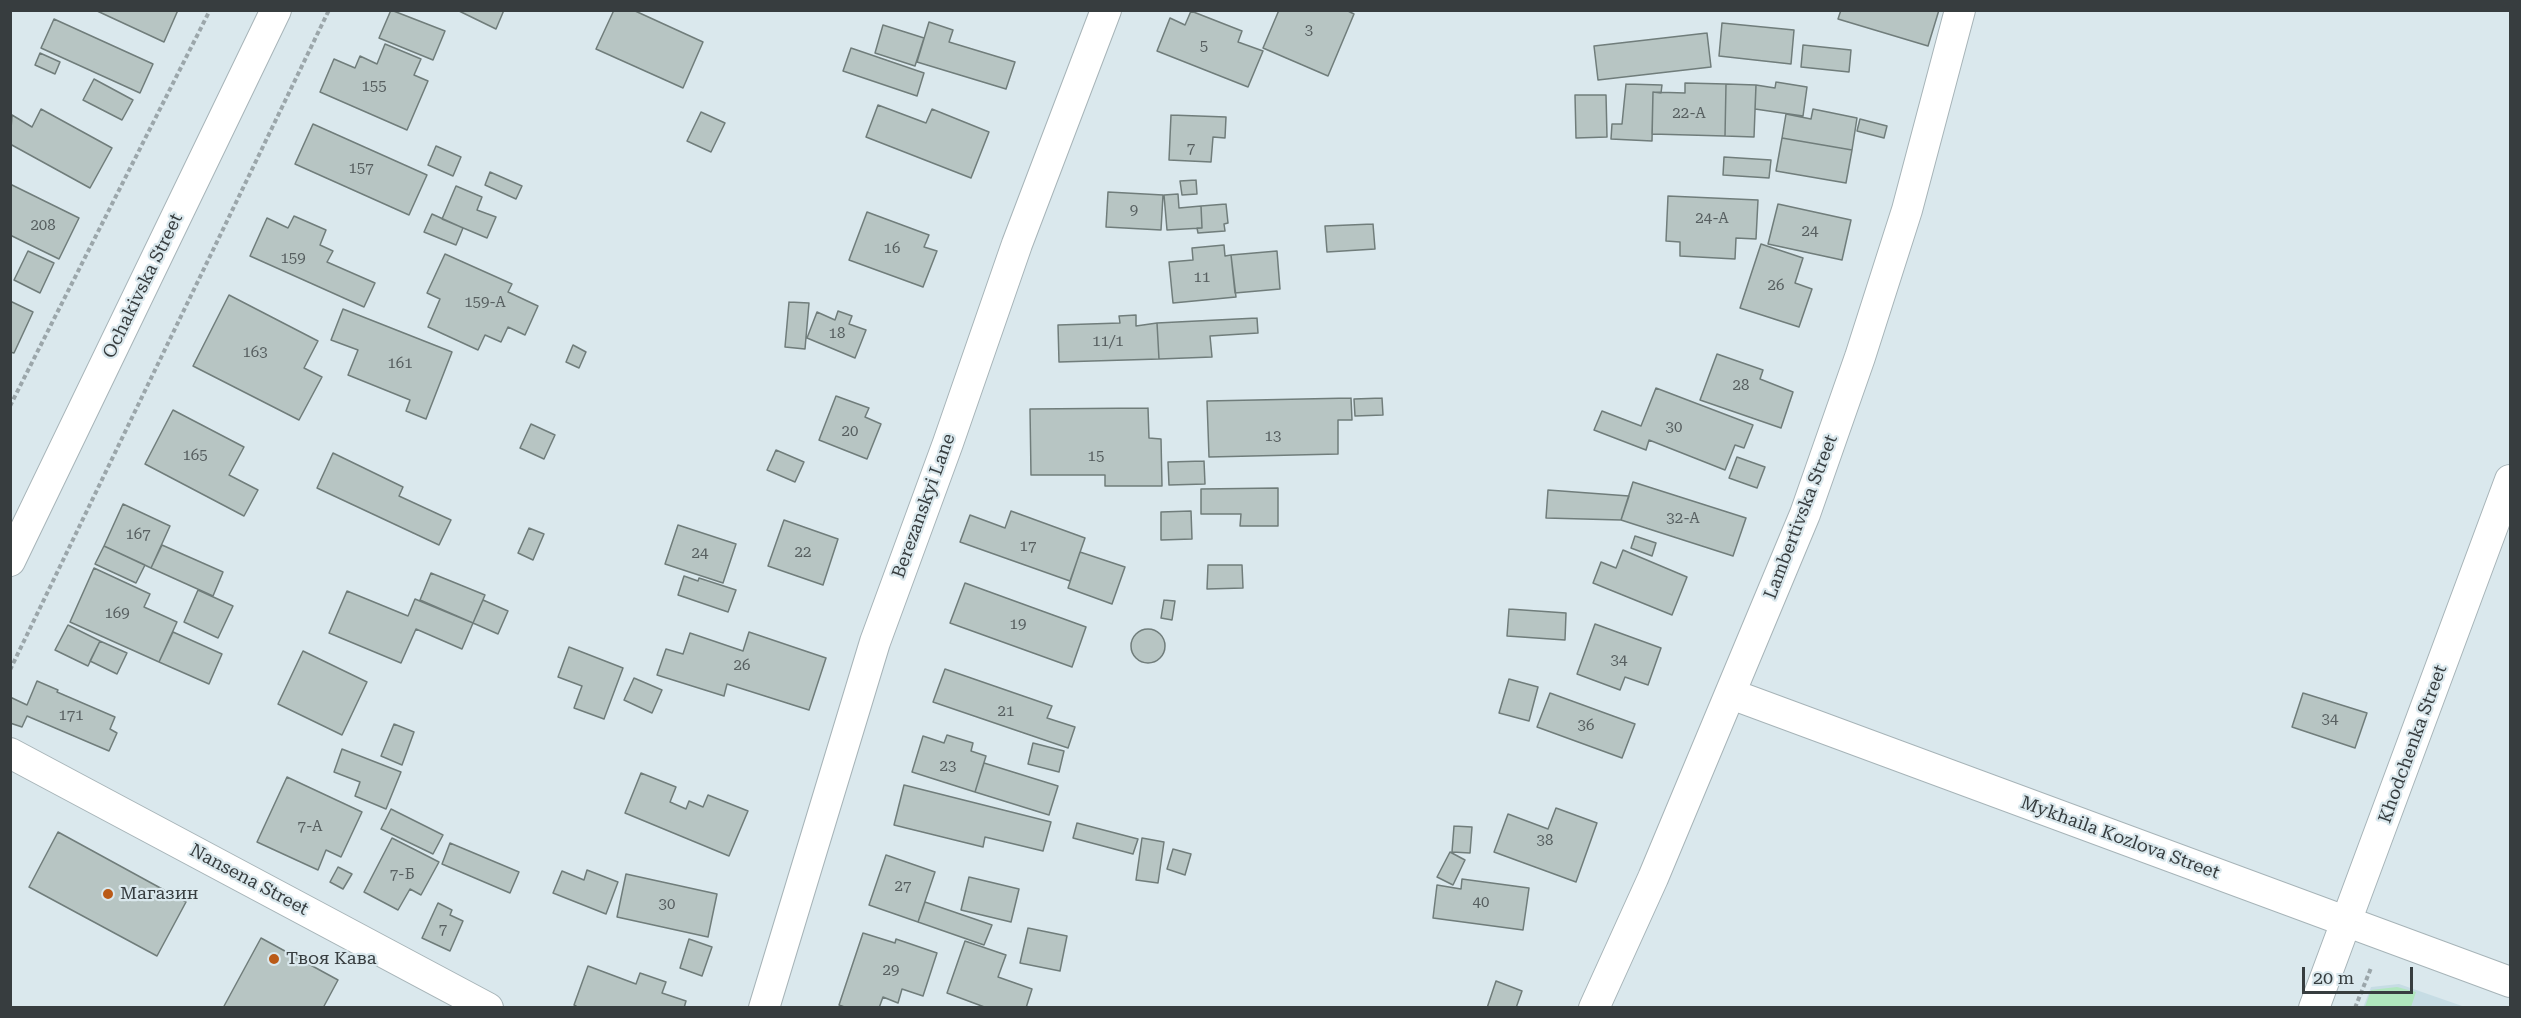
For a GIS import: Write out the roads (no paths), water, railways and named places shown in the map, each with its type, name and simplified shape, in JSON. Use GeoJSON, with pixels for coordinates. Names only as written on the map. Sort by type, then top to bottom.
{"type":"FeatureCollection","features":[{"type":"Feature","properties":{"kind":"street","name":"Ochakivska Street"},"geometry":{"type":"LineString","coordinates":[[10,561],[276,10]]}},
{"type":"Feature","properties":{"kind":"street","name":"Berezanskyi Lane"},"geometry":{"type":"LineString","coordinates":[[764,1008],[874,642],[948,443],[1017,244],[1106,10]]}},
{"type":"Feature","properties":{"kind":"street","name":"Lambertivska Street"},"geometry":{"type":"LineString","coordinates":[[1594,1008],[1653,878],[1805,514],[1860,357],[1907,210],[1960,10]]}},
{"type":"Feature","properties":{"kind":"street","name":"Khodchenka Street"},"geometry":{"type":"LineString","coordinates":[[2314,1008],[2511,480]]}},
{"type":"Feature","properties":{"kind":"street","name":"Mykhaila Kozlova Street"},"geometry":{"type":"LineString","coordinates":[[1731,694],[2511,982]]}},
{"type":"Feature","properties":{"kind":"street","name":"Nansena Street"},"geometry":{"type":"LineString","coordinates":[[10,753],[488,1008]]}},
{"type":"Feature","properties":{"kind":"place","name":"Магазин"},"geometry":{"type":"Point","coordinates":[108,894]}},
{"type":"Feature","properties":{"kind":"place","name":"Твоя Кава"},"geometry":{"type":"Point","coordinates":[274,959]}}]}
